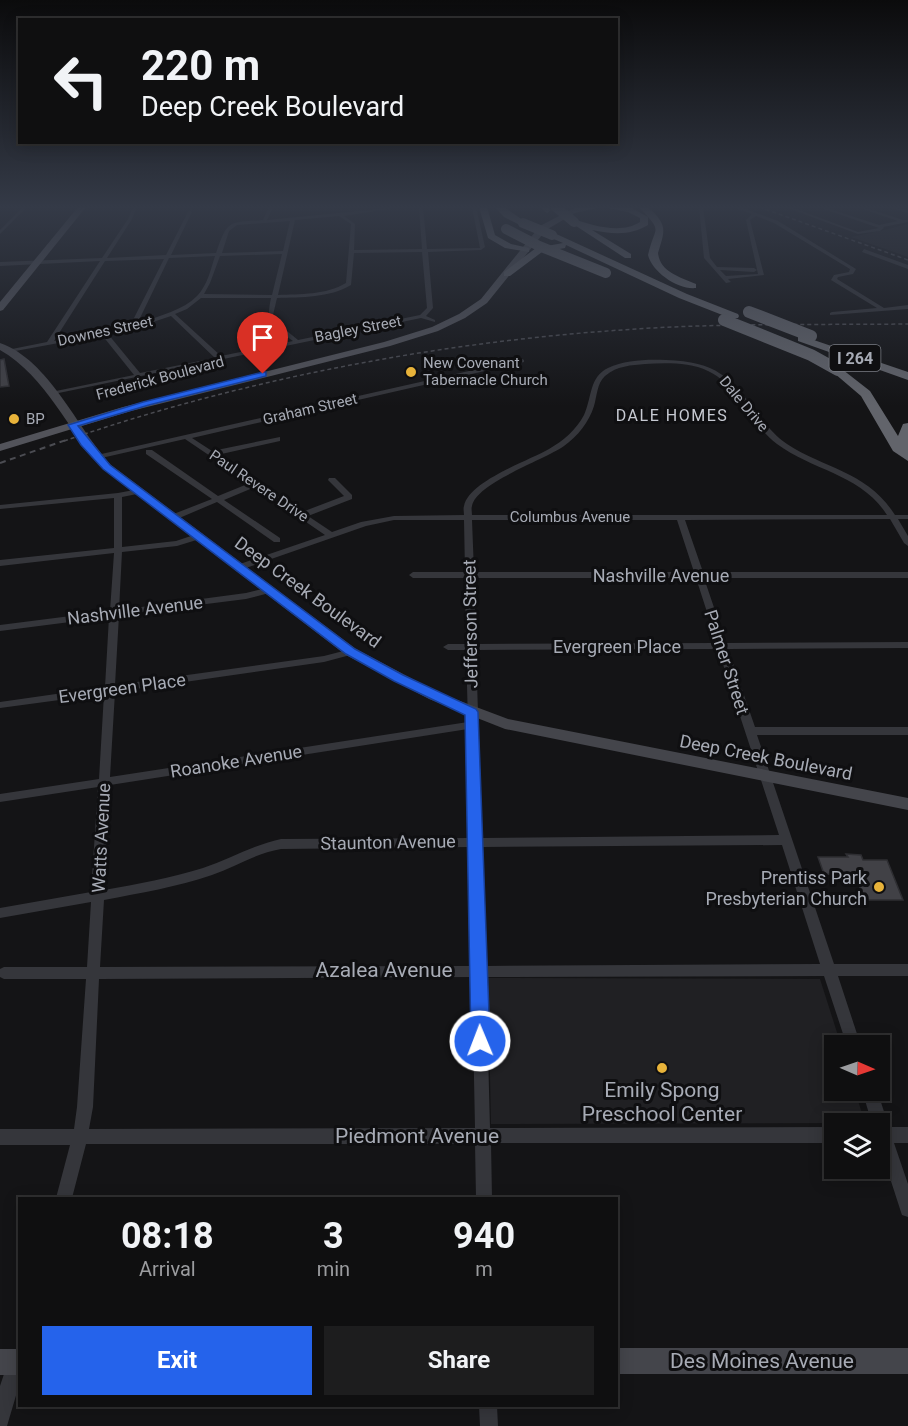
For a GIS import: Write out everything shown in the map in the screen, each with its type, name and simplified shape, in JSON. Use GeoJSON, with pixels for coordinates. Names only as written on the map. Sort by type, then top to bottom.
{"type":"FeatureCollection","features":[{"type":"Feature","properties":{"kind":"highway"},"geometry":{"type":"LineString","coordinates":[[608,274],[806,337]]}},
{"type":"Feature","properties":{"kind":"highway"},"geometry":{"type":"LineString","coordinates":[[636,274],[672,291],[736,316]]}},
{"type":"Feature","properties":{"kind":"highway"},"geometry":{"type":"LineString","coordinates":[[646,274],[736,316]]}},
{"type":"Feature","properties":{"kind":"highway"},"geometry":{"type":"LineString","coordinates":[[658,274],[838,370],[866,394],[898,448],[908,457]]}},
{"type":"Feature","properties":{"kind":"highway"},"geometry":{"type":"LineString","coordinates":[[668,274],[708,293],[736,316]]}},
{"type":"Feature","properties":{"kind":"highway","name":"I 264"},"geometry":{"type":"LineString","coordinates":[[806,337],[908,368]]}},
{"type":"Feature","properties":{"kind":"highway","name":"I 264"},"geometry":{"type":"LineString","coordinates":[[806,337],[908,376]]}},
{"type":"Feature","properties":{"kind":"highway"},"geometry":{"type":"LineString","coordinates":[[908,427],[904,438],[908,446]]}},
{"type":"Feature","properties":{"kind":"main road"},"geometry":{"type":"LineString","coordinates":[[0,308],[28,274]]}},
{"type":"Feature","properties":{"kind":"main road","name":"Frederick Boulevard"},"geometry":{"type":"LineString","coordinates":[[0,448],[70,422],[173,389],[375,341],[433,321],[459,307],[479,291],[493,274]]}},
{"type":"Feature","properties":{"kind":"main road","name":"Frederick Boulevard"},"geometry":{"type":"LineString","coordinates":[[0,440],[387,345],[445,325],[484,301],[507,274]]}},
{"type":"Feature","properties":{"kind":"street"},"geometry":{"type":"LineString","coordinates":[[50,342],[95,274]]}},
{"type":"Feature","properties":{"kind":"street"},"geometry":{"type":"LineString","coordinates":[[139,325],[137,318],[159,274]]}},
{"type":"Feature","properties":{"kind":"street"},"geometry":{"type":"LineString","coordinates":[[209,274],[200,296],[325,294],[345,288],[349,284],[350,274]]}},
{"type":"Feature","properties":{"kind":"street"},"geometry":{"type":"LineString","coordinates":[[280,274],[271,319],[296,341]]}},
{"type":"Feature","properties":{"kind":"street"},"geometry":{"type":"LineString","coordinates":[[420,317],[430,308],[426,274]]}},
{"type":"Feature","properties":{"kind":"street"},"geometry":{"type":"LineString","coordinates":[[720,274],[726,280],[758,274]]}},
{"type":"Feature","properties":{"kind":"street"},"geometry":{"type":"LineString","coordinates":[[849,274],[836,276],[834,280],[882,309]]}},
{"type":"Feature","properties":{"kind":"street","name":"Downes Street"},"geometry":{"type":"LineString","coordinates":[[10,350],[139,325],[172,314],[191,304],[200,296]]}},
{"type":"Feature","properties":{"kind":"street"},"geometry":{"type":"LineString","coordinates":[[832,314],[908,307]]}},
{"type":"Feature","properties":{"kind":"street"},"geometry":{"type":"LineString","coordinates":[[172,314],[219,358]]}},
{"type":"Feature","properties":{"kind":"street","name":"Bagley Street"},"geometry":{"type":"LineString","coordinates":[[51,394],[296,341],[420,317],[445,325]]}},
{"type":"Feature","properties":{"kind":"street"},"geometry":{"type":"LineString","coordinates":[[103,332],[138,375]]}},
{"type":"Feature","properties":{"kind":"street","name":"Deep Creek Boulevard"},"geometry":{"type":"LineString","coordinates":[[0,346],[28,362],[97,458],[138,491],[351,652],[471,719],[491,720],[541,733],[908,804]]}},
{"type":"Feature","properties":{"kind":"street","name":"Graham Street"},"geometry":{"type":"LineString","coordinates":[[97,458],[522,361]]}},
{"type":"Feature","properties":{"kind":"street","name":"Dale Drive"},"geometry":{"type":"LineString","coordinates":[[468,517],[470,500],[479,490],[550,452],[579,429],[589,412],[595,383],[600,376],[609,370],[626,365],[658,362],[693,364],[722,375],[774,439],[796,453],[863,485],[876,496],[908,543]]}},
{"type":"Feature","properties":{"kind":"street","name":"Paul Revere Drive"},"geometry":{"type":"LineString","coordinates":[[186,437],[332,535]]}},
{"type":"Feature","properties":{"kind":"street"},"geometry":{"type":"LineString","coordinates":[[210,454],[276,439]]}},
{"type":"Feature","properties":{"kind":"street"},"geometry":{"type":"LineString","coordinates":[[149,452],[277,540]]}},
{"type":"Feature","properties":{"kind":"street"},"geometry":{"type":"LineString","coordinates":[[302,515],[349,497],[332,480]]}},
{"type":"Feature","properties":{"kind":"street"},"geometry":{"type":"LineString","coordinates":[[174,517],[255,484]]}},
{"type":"Feature","properties":{"kind":"street"},"geometry":{"type":"LineString","coordinates":[[0,507],[138,491]]}},
{"type":"Feature","properties":{"kind":"street","name":"Watts Avenue"},"geometry":{"type":"LineString","coordinates":[[64,1197],[80,1137],[85,1107],[118,550],[118,495]]}},
{"type":"Feature","properties":{"kind":"street","name":"Jefferson Street"},"geometry":{"type":"LineString","coordinates":[[468,517],[484,1197]]}},
{"type":"Feature","properties":{"kind":"street","name":"Palmer Street"},"geometry":{"type":"LineString","coordinates":[[680,517],[850,1035]]}},
{"type":"Feature","properties":{"kind":"street","name":"Columbus Avenue"},"geometry":{"type":"LineString","coordinates":[[240,567],[364,524],[387,519],[908,517]]}},
{"type":"Feature","properties":{"kind":"street"},"geometry":{"type":"LineString","coordinates":[[0,563],[177,543],[200,536]]}},
{"type":"Feature","properties":{"kind":"street","name":"Nashville Avenue"},"geometry":{"type":"LineString","coordinates":[[413,575],[908,575]]}},
{"type":"Feature","properties":{"kind":"street","name":"Nashville Avenue"},"geometry":{"type":"LineString","coordinates":[[0,628],[246,596],[270,590]]}},
{"type":"Feature","properties":{"kind":"street","name":"Evergreen Place"},"geometry":{"type":"LineString","coordinates":[[448,647],[908,645]]}},
{"type":"Feature","properties":{"kind":"street","name":"Evergreen Place"},"geometry":{"type":"LineString","coordinates":[[0,705],[324,659],[351,652]]}},
{"type":"Feature","properties":{"kind":"street","name":"Roanoke Avenue"},"geometry":{"type":"LineString","coordinates":[[0,798],[471,719]]}},
{"type":"Feature","properties":{"kind":"street"},"geometry":{"type":"LineString","coordinates":[[750,731],[908,731]]}},
{"type":"Feature","properties":{"kind":"street","name":"Staunton Avenue"},"geometry":{"type":"LineString","coordinates":[[0,913],[190,878],[250,852],[281,844],[786,840]]}},
{"type":"Feature","properties":{"kind":"street","name":"Azalea Avenue"},"geometry":{"type":"LineString","coordinates":[[4,973],[908,970]]}},
{"type":"Feature","properties":{"kind":"street"},"geometry":{"type":"LineString","coordinates":[[890,1135],[908,1135]]}},
{"type":"Feature","properties":{"kind":"street","name":"Piedmont Avenue"},"geometry":{"type":"LineString","coordinates":[[0,1137],[824,1136]]}},
{"type":"Feature","properties":{"kind":"street"},"geometry":{"type":"LineString","coordinates":[[890,1160],[908,1209]]}},
{"type":"Feature","properties":{"kind":"street"},"geometry":{"type":"LineString","coordinates":[[0,1419],[14,1359]]}},
{"type":"Feature","properties":{"kind":"street","name":"Des Moines Avenue"},"geometry":{"type":"LineString","coordinates":[[618,1361],[908,1361]]}},
{"type":"Feature","properties":{"kind":"street"},"geometry":{"type":"LineString","coordinates":[[488,1407],[489,1426]]}},
{"type":"Feature","properties":{"kind":"shaded area","name":"Emily Spong Preschool Center"},"geometry":{"type":"Polygon","coordinates":[[[488,978],[820,979],[838,1035],[824,1035],[824,1101],[858,1101],[862,1113],[824,1113],[824,1123],[491,1124],[488,978]]]}},
{"type":"Feature","properties":{"kind":"building"},"geometry":{"type":"Polygon","coordinates":[[[4,359],[9,386],[0,387],[0,360],[4,359]]]}},
{"type":"Feature","properties":{"kind":"building","name":"Prentiss Park Presbyterian Church"},"geometry":{"type":"Polygon","coordinates":[[[846,854],[861,855],[863,860],[887,860],[903,900],[865,900],[855,875],[824,874],[818,857],[848,857],[846,854]]]}},
{"type":"Feature","properties":{"kind":"railway"},"geometry":{"type":"LineString","coordinates":[[64,441],[203,399],[275,381],[418,353],[491,343],[636,329],[738,325],[908,324]]}},
{"type":"Feature","properties":{"kind":"railway"},"geometry":{"type":"LineString","coordinates":[[0,463],[69,439]]}},
{"type":"Feature","properties":{"kind":"place","name":"New Covenant Tabernacle Church"},"geometry":{"type":"Point","coordinates":[411,372]}},
{"type":"Feature","properties":{"kind":"place","name":"BP"},"geometry":{"type":"Point","coordinates":[14,419]}},
{"type":"Feature","properties":{"kind":"place","name":"Prentiss Park Presbyterian Church"},"geometry":{"type":"Point","coordinates":[879,887]}},
{"type":"Feature","properties":{"kind":"place","name":"Emily Spong Preschool Center"},"geometry":{"type":"Point","coordinates":[662,1068]}},
{"type":"Feature","properties":{"kind":"district","name":"DALE HOMES"},"geometry":{"type":"Point","coordinates":[672,415]}},
{"type":"Feature","properties":{"kind":"route"},"geometry":{"type":"LineString","coordinates":[[263,374],[72,425],[84,443],[107,467],[351,652],[434,696],[471,712],[480,1041]]}}]}
